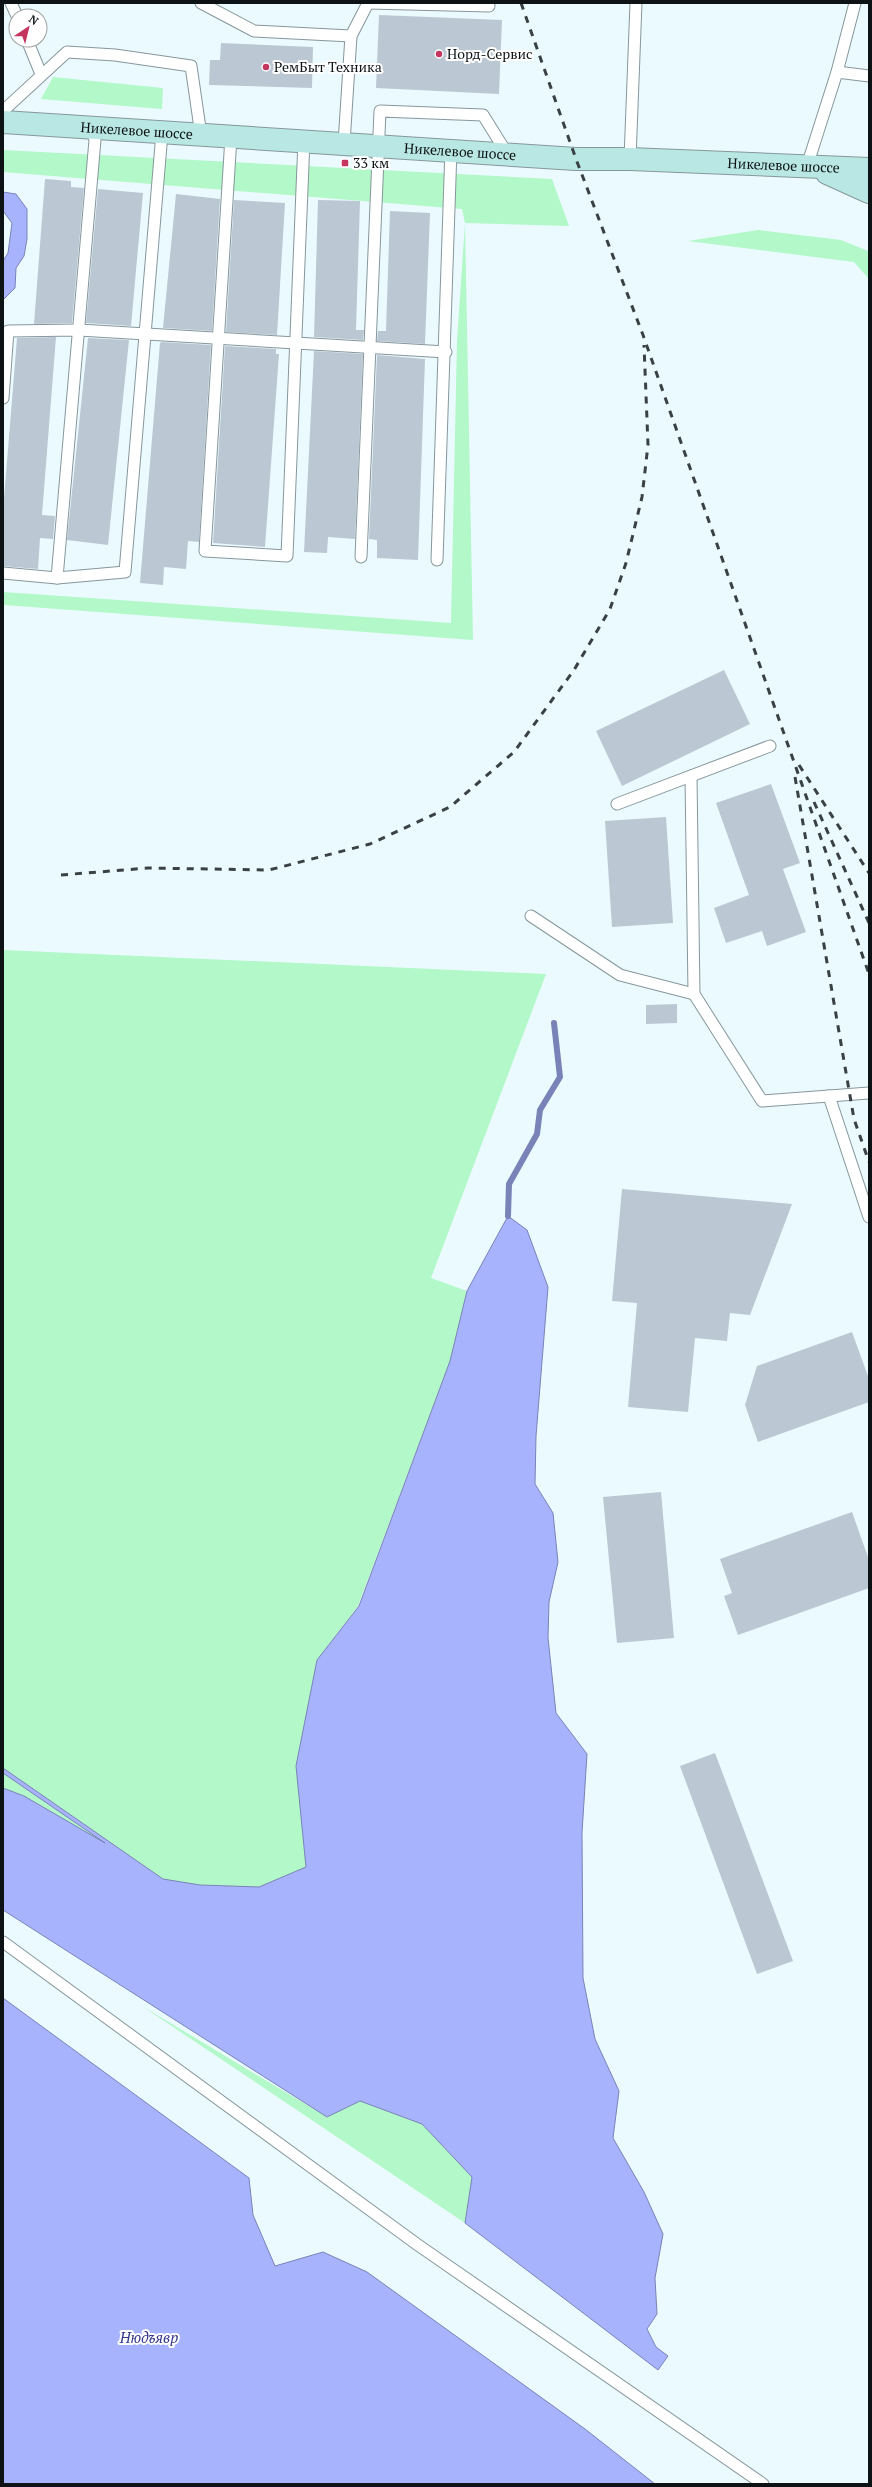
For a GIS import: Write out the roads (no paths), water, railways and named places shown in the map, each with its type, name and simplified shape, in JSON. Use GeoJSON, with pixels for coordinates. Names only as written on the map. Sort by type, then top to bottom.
{"type":"FeatureCollection","features":[{"type":"Feature","properties":{"kind":"main road","name":"Никелевое шоссе"},"geometry":{"type":"LineString","coordinates":[[3,122],[201,136],[304,140],[378,146],[451,149],[508,155],[869,169]]}},
{"type":"Feature","properties":{"kind":"main road"},"geometry":{"type":"LineString","coordinates":[[809,166],[869,192]]}},
{"type":"Feature","properties":{"kind":"lane"},"geometry":{"type":"LineString","coordinates":[[201,3],[254,31],[351,36]]}},
{"type":"Feature","properties":{"kind":"lane"},"geometry":{"type":"LineString","coordinates":[[344,143],[351,36],[368,3],[489,6]]}},
{"type":"Feature","properties":{"kind":"lane"},"geometry":{"type":"LineString","coordinates":[[630,159],[636,3]]}},
{"type":"Feature","properties":{"kind":"lane"},"geometry":{"type":"LineString","coordinates":[[809,166],[837,72],[855,3]]}},
{"type":"Feature","properties":{"kind":"lane"},"geometry":{"type":"LineString","coordinates":[[30,48],[41,74]]}},
{"type":"Feature","properties":{"kind":"lane"},"geometry":{"type":"LineString","coordinates":[[3,111],[41,74],[67,52],[115,55],[191,66],[201,136]]}},
{"type":"Feature","properties":{"kind":"lane"},"geometry":{"type":"LineString","coordinates":[[837,72],[869,76]]}},
{"type":"Feature","properties":{"kind":"lane"},"geometry":{"type":"LineString","coordinates":[[361,557],[380,111],[483,115],[508,155]]}},
{"type":"Feature","properties":{"kind":"lane"},"geometry":{"type":"LineString","coordinates":[[58,578],[95,140],[91,128]]}},
{"type":"Feature","properties":{"kind":"lane"},"geometry":{"type":"LineString","coordinates":[[3,572],[58,578],[126,572],[162,133]]}},
{"type":"Feature","properties":{"kind":"lane"},"geometry":{"type":"LineString","coordinates":[[231,137],[217,339],[205,551],[287,556],[304,140]]}},
{"type":"Feature","properties":{"kind":"lane"},"geometry":{"type":"LineString","coordinates":[[437,560],[446,352],[451,149]]}},
{"type":"Feature","properties":{"kind":"lane"},"geometry":{"type":"LineString","coordinates":[[3,398],[8,331],[79,330],[446,352]]}},
{"type":"Feature","properties":{"kind":"lane"},"geometry":{"type":"LineString","coordinates":[[617,804],[770,746]]}},
{"type":"Feature","properties":{"kind":"lane"},"geometry":{"type":"LineString","coordinates":[[691,776],[694,994],[762,1101],[869,1093]]}},
{"type":"Feature","properties":{"kind":"lane"},"geometry":{"type":"LineString","coordinates":[[531,916],[620,975],[694,994]]}},
{"type":"Feature","properties":{"kind":"lane"},"geometry":{"type":"LineString","coordinates":[[830,1096],[869,1216]]}},
{"type":"Feature","properties":{"kind":"lane"},"geometry":{"type":"LineString","coordinates":[[3,1942],[418,2245],[763,2484]]}},
{"type":"Feature","properties":{"kind":"water"},"geometry":{"type":"Polygon","coordinates":[[[3,192],[16,194],[27,209],[27,239],[24,256],[16,268],[15,288],[3,300],[3,261],[8,253],[12,223],[3,211],[3,192]]]}},
{"type":"Feature","properties":{"kind":"water"},"geometry":{"type":"Polygon","coordinates":[[[508,1216],[527,1230],[548,1287],[536,1436],[535,1484],[553,1513],[558,1562],[549,1602],[548,1638],[556,1713],[587,1754],[582,1833],[583,1978],[595,2039],[619,2091],[613,2138],[644,2192],[663,2234],[655,2278],[657,2314],[647,2329],[656,2347],[668,2356],[658,2370],[465,2223],[472,2177],[422,2124],[360,2101],[327,2117],[3,1910],[3,1788],[24,1796],[105,1843],[3,1773],[3,1768],[163,1879],[200,1885],[259,1887],[306,1867],[296,1766],[317,1660],[359,1606],[450,1361],[467,1291],[508,1216]]]}},
{"type":"Feature","properties":{"kind":"water","name":"Нюдъявр"},"geometry":{"type":"Polygon","coordinates":[[[3,1998],[249,2178],[253,2215],[275,2266],[323,2252],[367,2272],[585,2429],[655,2484],[3,2484],[3,1998]]]}},
{"type":"Feature","properties":{"kind":"waterway"},"geometry":{"type":"LineString","coordinates":[[508,1216],[509,1184],[537,1134],[540,1110],[560,1077],[554,1023]]}},
{"type":"Feature","properties":{"kind":"railway"},"geometry":{"type":"LineString","coordinates":[[521,3],[576,159],[643,335],[869,974]]}},
{"type":"Feature","properties":{"kind":"railway"},"geometry":{"type":"LineString","coordinates":[[61,875],[148,868],[269,870],[370,844],[450,807],[514,752],[574,670],[610,609],[626,563],[642,497],[648,445],[644,345]]}},
{"type":"Feature","properties":{"kind":"railway"},"geometry":{"type":"LineString","coordinates":[[799,765],[869,873]]}},
{"type":"Feature","properties":{"kind":"railway"},"geometry":{"type":"LineString","coordinates":[[795,777],[854,1119],[869,1162]]}},
{"type":"Feature","properties":{"kind":"railway"},"geometry":{"type":"LineString","coordinates":[[814,802],[869,923]]}},
{"type":"Feature","properties":{"kind":"place","name":"Норд-Сервис"},"geometry":{"type":"Point","coordinates":[439,54]}},
{"type":"Feature","properties":{"kind":"place","name":"РемБыт Техника"},"geometry":{"type":"Point","coordinates":[266,67]}},
{"type":"Feature","properties":{"kind":"place","name":"33 км"},"geometry":{"type":"Point","coordinates":[345,163]}}]}
